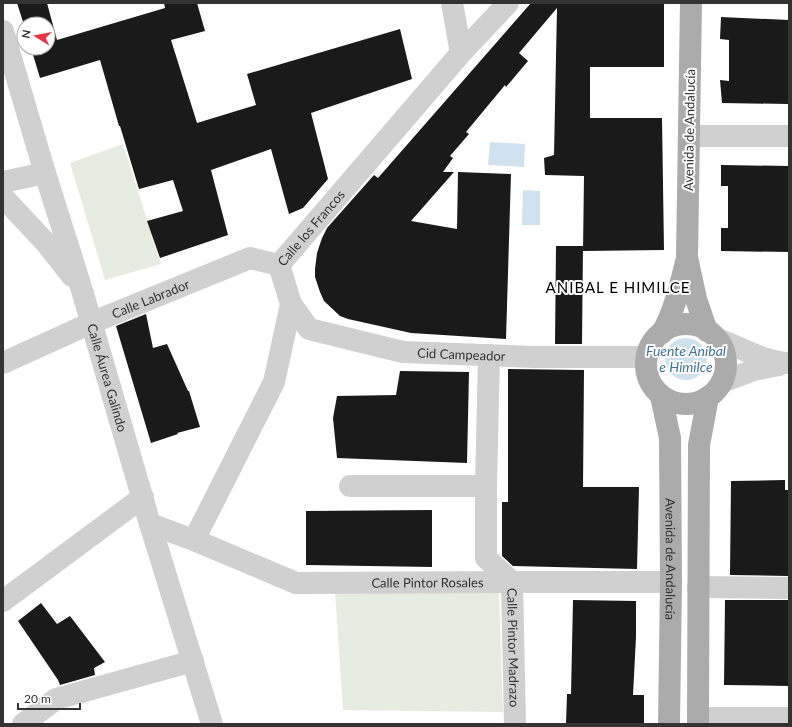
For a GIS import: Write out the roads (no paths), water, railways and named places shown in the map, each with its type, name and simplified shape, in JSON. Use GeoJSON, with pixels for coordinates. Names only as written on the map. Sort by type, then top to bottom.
{"type":"FeatureCollection","features":[{"type":"Feature","properties":{"kind":"main road","name":"Avenida de Andalucía"},"geometry":{"type":"LineString","coordinates":[[690,3],[687,257],[696,299],[712,335]]}},
{"type":"Feature","properties":{"kind":"main road","name":"Avenida de Andalucía"},"geometry":{"type":"LineString","coordinates":[[662,333],[675,301],[687,257]]}},
{"type":"Feature","properties":{"kind":"main road"},"geometry":{"type":"LineString","coordinates":[[698,721],[699,445],[715,390],[725,372],[726,362],[723,349],[712,335],[696,326],[683,324],[662,333],[652,345],[647,357],[649,378],[654,388],[661,396],[672,402],[685,404],[697,403],[715,390]]}},
{"type":"Feature","properties":{"kind":"main road","name":"Avenida de Andalucía"},"geometry":{"type":"LineString","coordinates":[[661,396],[670,438],[671,582],[669,724]]}},
{"type":"Feature","properties":{"kind":"street"},"geometry":{"type":"LineString","coordinates":[[452,3],[461,54]]}},
{"type":"Feature","properties":{"kind":"street","name":"Calle los Francos"},"geometry":{"type":"LineString","coordinates":[[194,540],[274,382],[291,304],[279,265],[461,54],[508,3]]}},
{"type":"Feature","properties":{"kind":"street","name":"Calle Áurea Galindo"},"geometry":{"type":"LineString","coordinates":[[3,31],[45,173],[81,287],[150,524],[212,724]]}},
{"type":"Feature","properties":{"kind":"street"},"geometry":{"type":"LineString","coordinates":[[689,136],[789,136]]}},
{"type":"Feature","properties":{"kind":"street"},"geometry":{"type":"LineString","coordinates":[[3,182],[45,173]]}},
{"type":"Feature","properties":{"kind":"street"},"geometry":{"type":"LineString","coordinates":[[3,197],[46,243],[81,287]]}},
{"type":"Feature","properties":{"kind":"street","name":"Calle Labrador"},"geometry":{"type":"LineString","coordinates":[[3,363],[91,323],[250,258],[279,265]]}},
{"type":"Feature","properties":{"kind":"street","name":"Cid Campeador"},"geometry":{"type":"LineString","coordinates":[[291,304],[308,329],[403,352],[534,357],[647,357]]}},
{"type":"Feature","properties":{"kind":"street"},"geometry":{"type":"LineString","coordinates":[[712,335],[757,356],[785,363]]}},
{"type":"Feature","properties":{"kind":"street","name":"Calle Pintor Madrazo"},"geometry":{"type":"LineString","coordinates":[[489,355],[486,558],[512,582],[515,724]]}},
{"type":"Feature","properties":{"kind":"street"},"geometry":{"type":"LineString","coordinates":[[715,390],[754,370],[785,363]]}},
{"type":"Feature","properties":{"kind":"street"},"geometry":{"type":"LineString","coordinates":[[350,486],[486,486]]}},
{"type":"Feature","properties":{"kind":"street"},"geometry":{"type":"LineString","coordinates":[[3,601],[143,497]]}},
{"type":"Feature","properties":{"kind":"street","name":"Calle Pintor Rosales"},"geometry":{"type":"LineString","coordinates":[[150,524],[194,540],[296,583],[671,582]]}},
{"type":"Feature","properties":{"kind":"street"},"geometry":{"type":"LineString","coordinates":[[698,587],[789,588]]}},
{"type":"Feature","properties":{"kind":"street"},"geometry":{"type":"LineString","coordinates":[[23,724],[56,699],[193,661]]}},
{"type":"Feature","properties":{"kind":"street"},"geometry":{"type":"LineString","coordinates":[[698,721],[789,718]]}},
{"type":"Feature","properties":{"kind":"water"},"geometry":{"type":"Polygon","coordinates":[[[490,142],[525,144],[524,167],[488,165],[490,142]]]}},
{"type":"Feature","properties":{"kind":"water"},"geometry":{"type":"Polygon","coordinates":[[[523,190],[540,191],[540,225],[522,225],[523,190]]]}},
{"type":"Feature","properties":{"kind":"water","name":"Fuente Aníbal e Himilce"},"geometry":{"type":"Polygon","coordinates":[[[686,338],[701,344],[707,359],[701,374],[686,380],[671,374],[665,359],[671,344],[686,338]]]}},
{"type":"Feature","properties":{"kind":"district","name":"ANIBAL E HIMILCE"},"geometry":{"type":"Point","coordinates":[618,288]}}]}
